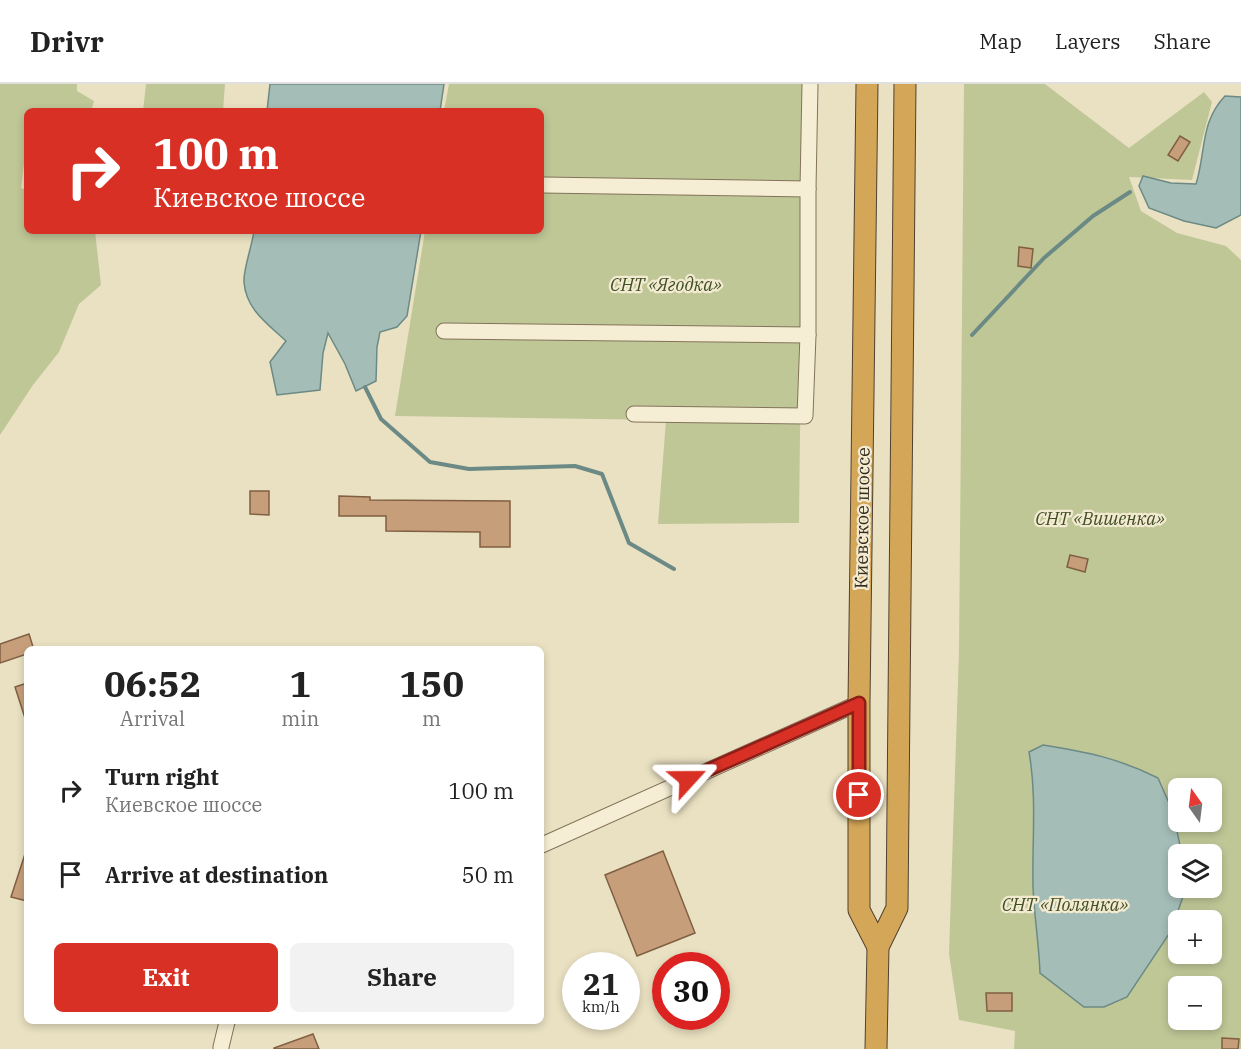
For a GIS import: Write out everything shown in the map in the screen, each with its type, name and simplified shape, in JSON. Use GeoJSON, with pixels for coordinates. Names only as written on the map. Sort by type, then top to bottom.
{"type":"FeatureCollection","features":[{"type":"Feature","properties":{"kind":"highway","name":"Киевское шоссе"},"geometry":{"type":"LineString","coordinates":[[867,84],[859,703],[859,910],[878,947]]}},
{"type":"Feature","properties":{"kind":"highway","name":"Киевское шоссе"},"geometry":{"type":"LineString","coordinates":[[876,1049],[878,947],[897,908],[904,84]]}},
{"type":"Feature","properties":{"kind":"street"},"geometry":{"type":"LineString","coordinates":[[634,414],[805,416],[810,84]]}},
{"type":"Feature","properties":{"kind":"street"},"geometry":{"type":"LineString","coordinates":[[544,185],[808,189]]}},
{"type":"Feature","properties":{"kind":"street"},"geometry":{"type":"LineString","coordinates":[[444,331],[808,335]]}},
{"type":"Feature","properties":{"kind":"street"},"geometry":{"type":"LineString","coordinates":[[544,844],[859,703]]}},
{"type":"Feature","properties":{"kind":"street"},"geometry":{"type":"LineString","coordinates":[[221,1047],[227,1024]]}},
{"type":"Feature","properties":{"kind":"green space"},"geometry":{"type":"Polygon","coordinates":[[[0,84],[77,84],[77,91],[94,101],[92,108],[24,108],[24,164],[21,188],[24,189],[24,234],[95,234],[101,285],[79,304],[59,352],[33,385],[0,435],[0,84]]]}},
{"type":"Feature","properties":{"kind":"green space"},"geometry":{"type":"Polygon","coordinates":[[[146,84],[225,84],[223,108],[143,108],[146,84]]]}},
{"type":"Feature","properties":{"kind":"green space","name":"СНТ «Ягодка»"},"geometry":{"type":"Polygon","coordinates":[[[449,84],[804,84],[799,523],[658,524],[666,420],[395,416],[425,234],[544,234],[544,108],[445,108],[449,84]]]}},
{"type":"Feature","properties":{"kind":"green space","name":"СНТ «Вишенка»"},"geometry":{"type":"Polygon","coordinates":[[[964,84],[1045,84],[1129,148],[1204,92],[1212,102],[1192,180],[1129,177],[1141,211],[1177,233],[1226,246],[1241,260],[1241,1049],[1014,1049],[1015,1031],[959,1020],[949,954],[959,651],[964,84]]]}},
{"type":"Feature","properties":{"kind":"water"},"geometry":{"type":"Polygon","coordinates":[[[270,84],[444,84],[440,108],[267,108],[270,84]]]}},
{"type":"Feature","properties":{"kind":"water"},"geometry":{"type":"Polygon","coordinates":[[[1225,96],[1241,97],[1241,215],[1216,228],[1184,221],[1149,208],[1139,186],[1143,176],[1171,183],[1196,184],[1207,127],[1211,116],[1225,96]]]}},
{"type":"Feature","properties":{"kind":"water"},"geometry":{"type":"Polygon","coordinates":[[[253,234],[421,234],[407,316],[397,327],[380,332],[376,381],[356,391],[345,364],[328,333],[323,353],[320,390],[277,395],[270,362],[286,341],[253,308],[246,292],[245,271],[253,234]]]}},
{"type":"Feature","properties":{"kind":"water"},"geometry":{"type":"Polygon","coordinates":[[[1043,745],[1074,750],[1129,765],[1158,778],[1168,801],[1168,832],[1177,832],[1180,844],[1168,844],[1168,898],[1183,898],[1178,910],[1168,910],[1168,936],[1127,997],[1104,1007],[1084,1007],[1040,973],[1033,886],[1034,802],[1029,752],[1043,745]]]}},
{"type":"Feature","properties":{"kind":"building"},"geometry":{"type":"Polygon","coordinates":[[[1180,136],[1190,142],[1178,161],[1168,155],[1180,136]]]}},
{"type":"Feature","properties":{"kind":"building"},"geometry":{"type":"Polygon","coordinates":[[[1019,247],[1033,249],[1031,268],[1018,266],[1019,247]]]}},
{"type":"Feature","properties":{"kind":"building"},"geometry":{"type":"Polygon","coordinates":[[[250,491],[269,491],[269,515],[250,514],[250,491]]]}},
{"type":"Feature","properties":{"kind":"building"},"geometry":{"type":"Polygon","coordinates":[[[339,496],[370,497],[370,500],[510,501],[510,547],[480,547],[480,532],[386,531],[386,516],[339,516],[339,496]]]}},
{"type":"Feature","properties":{"kind":"building"},"geometry":{"type":"Polygon","coordinates":[[[1070,555],[1088,559],[1085,572],[1067,567],[1070,555]]]}},
{"type":"Feature","properties":{"kind":"building"},"geometry":{"type":"Polygon","coordinates":[[[29,634],[33,646],[24,646],[24,655],[0,663],[0,644],[29,634]]]}},
{"type":"Feature","properties":{"kind":"building"},"geometry":{"type":"Polygon","coordinates":[[[24,684],[24,715],[15,687],[24,684]]]}},
{"type":"Feature","properties":{"kind":"building"},"geometry":{"type":"Polygon","coordinates":[[[663,851],[695,933],[640,955],[640,952],[635,952],[605,875],[663,851]]]}},
{"type":"Feature","properties":{"kind":"building"},"geometry":{"type":"Polygon","coordinates":[[[24,857],[24,900],[11,897],[24,857]]]}},
{"type":"Feature","properties":{"kind":"building"},"geometry":{"type":"Polygon","coordinates":[[[986,993],[1012,993],[1012,1011],[987,1011],[986,993]]]}},
{"type":"Feature","properties":{"kind":"building"},"geometry":{"type":"Polygon","coordinates":[[[313,1034],[319,1049],[274,1049],[274,1048],[313,1034]]]}},
{"type":"Feature","properties":{"kind":"building"},"geometry":{"type":"Polygon","coordinates":[[[1222,1038],[1239,1039],[1238,1049],[1222,1049],[1222,1038]]]}},
{"type":"Feature","properties":{"kind":"waterway"},"geometry":{"type":"LineString","coordinates":[[972,335],[1044,258],[1093,216],[1130,192]]}},
{"type":"Feature","properties":{"kind":"waterway"},"geometry":{"type":"LineString","coordinates":[[365,387],[381,419],[430,462],[469,469],[575,466],[602,474],[629,543],[674,569]]}},
{"type":"Feature","properties":{"kind":"route"},"geometry":{"type":"LineString","coordinates":[[688,779],[859,703],[859,795]]}},
{"type":"Feature","properties":{"kind":"park label","name":"СНТ «Полянка»"},"geometry":{"type":"Point","coordinates":[1065,904]}}]}
